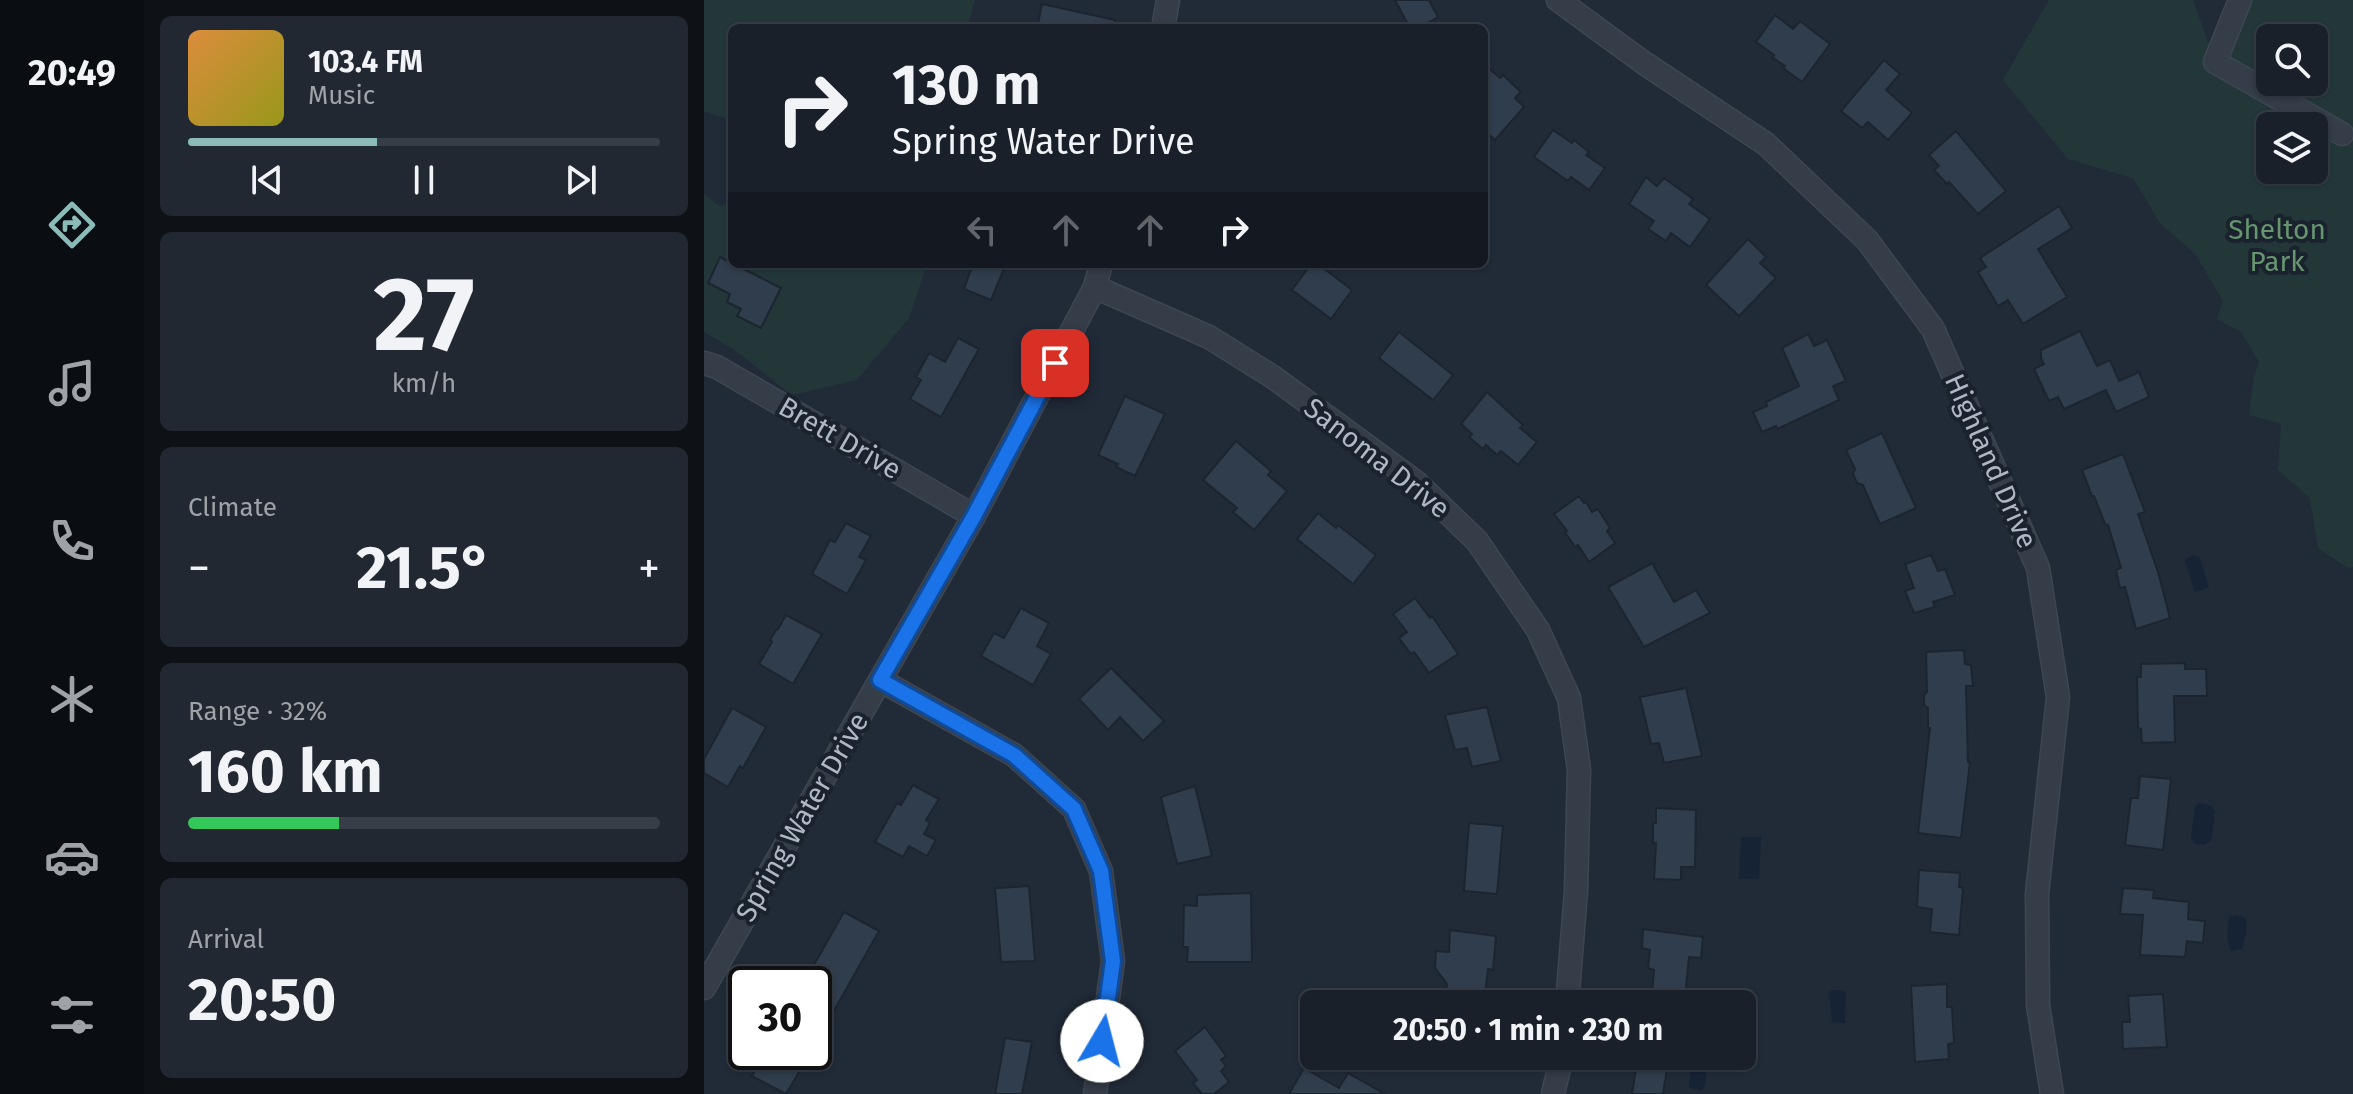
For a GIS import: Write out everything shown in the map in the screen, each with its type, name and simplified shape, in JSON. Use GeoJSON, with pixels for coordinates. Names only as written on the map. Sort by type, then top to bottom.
{"type":"FeatureCollection","features":[{"type":"Feature","properties":{"kind":"street"},"geometry":{"type":"LineString","coordinates":[[1164,24],[1168,0]]}},
{"type":"Feature","properties":{"kind":"street","name":"Highland Drive"},"geometry":{"type":"LineString","coordinates":[[1558,0],[1644,63],[1766,144],[1867,240],[1933,329],[2038,568],[2054,668],[2058,697],[2037,894],[2038,1005],[2052,1094]]}},
{"type":"Feature","properties":{"kind":"street"},"geometry":{"type":"LineString","coordinates":[[2240,0],[2215,62],[2342,134]]}},
{"type":"Feature","properties":{"kind":"street","name":"Spring Water Drive"},"geometry":{"type":"LineString","coordinates":[[704,988],[974,516],[1095,287],[1100,268]]}},
{"type":"Feature","properties":{"kind":"street","name":"Sanoma Drive"},"geometry":{"type":"LineString","coordinates":[[1095,287],[1209,337],[1273,377],[1416,482],[1477,541],[1538,630],[1569,698],[1579,770],[1576,891],[1568,990]]}},
{"type":"Feature","properties":{"kind":"street","name":"Brett Drive"},"geometry":{"type":"LineString","coordinates":[[704,363],[717,367],[974,516]]}},
{"type":"Feature","properties":{"kind":"street"},"geometry":{"type":"LineString","coordinates":[[880,680],[1014,755],[1074,809],[1101,871],[1113,961],[1095,1094]]}},
{"type":"Feature","properties":{"kind":"street"},"geometry":{"type":"LineString","coordinates":[[1553,1094],[1559,1070]]}},
{"type":"Feature","properties":{"kind":"green space"},"geometry":{"type":"Polygon","coordinates":[[[704,0],[975,0],[968,24],[728,24],[728,120],[704,111],[704,0]]]}},
{"type":"Feature","properties":{"kind":"green space","name":"Shelton Park"},"geometry":{"type":"Polygon","coordinates":[[[2049,0],[2193,0],[2212,53],[2250,0],[2353,0],[2353,567],[2348,568],[2318,548],[2310,498],[2278,470],[2281,424],[2249,415],[2259,362],[2241,332],[2217,319],[2223,301],[2196,255],[2160,223],[2133,178],[2068,159],[2003,80],[2049,0]]]}},
{"type":"Feature","properties":{"kind":"green space"},"geometry":{"type":"Polygon","coordinates":[[[704,194],[719,206],[728,204],[728,268],[926,268],[909,318],[857,380],[792,395],[736,351],[704,332],[704,194]]]}},
{"type":"Feature","properties":{"kind":"water"},"geometry":{"type":"Polygon","coordinates":[[[2194,554],[2199,556],[2209,587],[2195,592],[2185,560],[2194,554]]]}},
{"type":"Feature","properties":{"kind":"water"},"geometry":{"type":"Polygon","coordinates":[[[2199,803],[2211,805],[2215,811],[2211,841],[2204,845],[2195,844],[2191,838],[2195,807],[2199,803]]]}},
{"type":"Feature","properties":{"kind":"water"},"geometry":{"type":"Polygon","coordinates":[[[1741,837],[1761,837],[1759,879],[1739,879],[1741,837]]]}},
{"type":"Feature","properties":{"kind":"water"},"geometry":{"type":"Polygon","coordinates":[[[2229,917],[2245,918],[2247,929],[2242,949],[2231,951],[2227,938],[2229,917]]]}},
{"type":"Feature","properties":{"kind":"water"},"geometry":{"type":"Polygon","coordinates":[[[1844,990],[1846,993],[1845,1023],[1832,1022],[1829,992],[1844,990]]]}},
{"type":"Feature","properties":{"kind":"water"},"geometry":{"type":"Polygon","coordinates":[[[1690,1070],[1707,1070],[1702,1090],[1689,1088],[1690,1070]]]}},
{"type":"Feature","properties":{"kind":"building"},"geometry":{"type":"Polygon","coordinates":[[[1395,0],[1429,0],[1438,17],[1426,24],[1408,24],[1395,0]]]}},
{"type":"Feature","properties":{"kind":"building"},"geometry":{"type":"Polygon","coordinates":[[[1042,4],[1115,20],[1114,24],[1038,24],[1042,4]]]}},
{"type":"Feature","properties":{"kind":"building"},"geometry":{"type":"Polygon","coordinates":[[[1775,15],[1793,29],[1800,21],[1830,44],[1802,82],[1756,42],[1775,15]]]}},
{"type":"Feature","properties":{"kind":"building"},"geometry":{"type":"Polygon","coordinates":[[[1884,60],[1900,74],[1886,90],[1912,113],[1888,140],[1868,122],[1862,128],[1841,111],[1884,60]]]}},
{"type":"Feature","properties":{"kind":"building"},"geometry":{"type":"Polygon","coordinates":[[[1488,68],[1500,78],[1503,75],[1521,92],[1515,98],[1524,107],[1495,140],[1488,134],[1488,68]]]}},
{"type":"Feature","properties":{"kind":"building"},"geometry":{"type":"Polygon","coordinates":[[[1553,130],[1572,143],[1574,140],[1589,152],[1586,155],[1605,168],[1589,190],[1571,177],[1568,181],[1534,157],[1553,130]]]}},
{"type":"Feature","properties":{"kind":"building"},"geometry":{"type":"Polygon","coordinates":[[[1956,131],[2006,191],[1978,214],[1934,170],[1939,166],[1929,155],[1956,131]]]}},
{"type":"Feature","properties":{"kind":"building"},"geometry":{"type":"Polygon","coordinates":[[[1646,177],[1657,186],[1664,178],[1693,199],[1689,204],[1710,219],[1690,247],[1671,233],[1666,241],[1648,229],[1654,221],[1629,204],[1646,177]]]}},
{"type":"Feature","properties":{"kind":"building"},"geometry":{"type":"Polygon","coordinates":[[[2059,206],[2072,228],[2038,249],[2067,297],[2023,324],[2008,300],[1998,306],[1978,272],[1986,267],[1980,258],[2059,206]]]}},
{"type":"Feature","properties":{"kind":"building"},"geometry":{"type":"Polygon","coordinates":[[[1748,239],[1766,257],[1760,263],[1776,278],[1739,316],[1706,285],[1748,239]]]}},
{"type":"Feature","properties":{"kind":"building"},"geometry":{"type":"Polygon","coordinates":[[[720,257],[728,261],[728,268],[742,268],[781,288],[761,328],[737,316],[741,309],[727,302],[730,294],[708,283],[720,257]]]}},
{"type":"Feature","properties":{"kind":"building"},"geometry":{"type":"Polygon","coordinates":[[[972,268],[1004,268],[991,300],[964,289],[972,268]]]}},
{"type":"Feature","properties":{"kind":"building"},"geometry":{"type":"Polygon","coordinates":[[[1308,268],[1323,268],[1352,290],[1331,319],[1292,290],[1308,268]]]}},
{"type":"Feature","properties":{"kind":"building"},"geometry":{"type":"Polygon","coordinates":[[[2080,331],[2097,366],[2110,360],[2119,381],[2139,372],[2149,397],[2116,412],[2106,390],[2064,409],[2058,397],[2049,401],[2034,369],[2044,364],[2041,350],[2080,331]]]}},
{"type":"Feature","properties":{"kind":"building"},"geometry":{"type":"Polygon","coordinates":[[[1399,332],[1453,375],[1433,400],[1379,358],[1399,332]]]}},
{"type":"Feature","properties":{"kind":"building"},"geometry":{"type":"Polygon","coordinates":[[[1808,334],[1814,346],[1827,340],[1846,381],[1833,386],[1839,400],[1777,429],[1776,426],[1762,432],[1753,412],[1799,386],[1782,348],[1808,334]]]}},
{"type":"Feature","properties":{"kind":"building"},"geometry":{"type":"Polygon","coordinates":[[[958,338],[979,349],[941,417],[910,399],[921,380],[916,377],[929,353],[945,362],[958,338]]]}},
{"type":"Feature","properties":{"kind":"building"},"geometry":{"type":"Polygon","coordinates":[[[1487,392],[1537,442],[1518,465],[1501,451],[1497,455],[1486,445],[1483,449],[1469,437],[1472,434],[1461,424],[1487,392]]]}},
{"type":"Feature","properties":{"kind":"building"},"geometry":{"type":"Polygon","coordinates":[[[1125,396],[1165,414],[1135,476],[1098,455],[1125,396]]]}},
{"type":"Feature","properties":{"kind":"building"},"geometry":{"type":"Polygon","coordinates":[[[1882,433],[1916,508],[1880,524],[1863,485],[1857,483],[1853,474],[1855,469],[1846,450],[1882,433]]]}},
{"type":"Feature","properties":{"kind":"building"},"geometry":{"type":"Polygon","coordinates":[[[1236,441],[1271,471],[1268,475],[1287,491],[1254,530],[1233,512],[1237,508],[1203,480],[1236,441]]]}},
{"type":"Feature","properties":{"kind":"building"},"geometry":{"type":"Polygon","coordinates":[[[2123,454],[2145,512],[2138,514],[2170,618],[2136,629],[2125,587],[2120,588],[2116,570],[2121,568],[2108,525],[2082,470],[2123,454]]]}},
{"type":"Feature","properties":{"kind":"building"},"geometry":{"type":"Polygon","coordinates":[[[1579,496],[1592,512],[1598,509],[1615,543],[1589,562],[1578,545],[1575,547],[1554,514],[1579,496]]]}},
{"type":"Feature","properties":{"kind":"building"},"geometry":{"type":"Polygon","coordinates":[[[1318,513],[1376,555],[1353,584],[1297,539],[1318,513]]]}},
{"type":"Feature","properties":{"kind":"building"},"geometry":{"type":"Polygon","coordinates":[[[846,523],[871,536],[859,557],[866,560],[847,594],[812,574],[830,540],[835,542],[846,523]]]}},
{"type":"Feature","properties":{"kind":"building"},"geometry":{"type":"Polygon","coordinates":[[[1931,555],[1938,571],[1945,569],[1955,595],[1933,602],[1935,607],[1914,613],[1905,591],[1914,588],[1905,564],[1931,555]]]}},
{"type":"Feature","properties":{"kind":"building"},"geometry":{"type":"Polygon","coordinates":[[[1652,563],[1674,602],[1696,590],[1710,613],[1644,647],[1608,587],[1652,563]]]}},
{"type":"Feature","properties":{"kind":"building"},"geometry":{"type":"Polygon","coordinates":[[[1415,598],[1430,618],[1432,616],[1458,654],[1429,673],[1399,638],[1407,632],[1393,614],[1415,598]]]}},
{"type":"Feature","properties":{"kind":"building"},"geometry":{"type":"Polygon","coordinates":[[[1021,608],[1049,623],[1037,646],[1051,654],[1033,685],[981,656],[994,633],[1004,638],[1021,608]]]}},
{"type":"Feature","properties":{"kind":"building"},"geometry":{"type":"Polygon","coordinates":[[[786,615],[822,634],[793,684],[759,664],[786,615]]]}},
{"type":"Feature","properties":{"kind":"building"},"geometry":{"type":"Polygon","coordinates":[[[1964,650],[1965,664],[1971,665],[1973,686],[1966,686],[1970,762],[1961,838],[1918,833],[1930,728],[1928,708],[1924,705],[1927,692],[1926,652],[1964,650]]]}},
{"type":"Feature","properties":{"kind":"building"},"geometry":{"type":"Polygon","coordinates":[[[2185,663],[2185,669],[2206,669],[2207,696],[2174,696],[2175,742],[2142,743],[2141,729],[2138,728],[2137,677],[2141,677],[2141,664],[2185,663]]]}},
{"type":"Feature","properties":{"kind":"building"},"geometry":{"type":"Polygon","coordinates":[[[1111,668],[1164,721],[1143,741],[1120,717],[1108,730],[1079,699],[1111,668]]]}},
{"type":"Feature","properties":{"kind":"building"},"geometry":{"type":"Polygon","coordinates":[[[1686,688],[1702,756],[1664,763],[1659,743],[1651,744],[1640,697],[1686,688]]]}},
{"type":"Feature","properties":{"kind":"building"},"geometry":{"type":"Polygon","coordinates":[[[1487,707],[1501,761],[1472,767],[1467,748],[1455,750],[1445,715],[1487,707]]]}},
{"type":"Feature","properties":{"kind":"building"},"geometry":{"type":"Polygon","coordinates":[[[732,708],[766,727],[743,768],[740,766],[728,787],[704,773],[704,759],[732,708]]]}},
{"type":"Feature","properties":{"kind":"building"},"geometry":{"type":"Polygon","coordinates":[[[2140,776],[2171,779],[2163,850],[2125,845],[2131,798],[2138,798],[2140,776]]]}},
{"type":"Feature","properties":{"kind":"building"},"geometry":{"type":"Polygon","coordinates":[[[913,785],[939,799],[926,820],[930,823],[924,834],[936,840],[927,856],[909,846],[903,857],[875,842],[897,803],[901,805],[913,785]]]}},
{"type":"Feature","properties":{"kind":"building"},"geometry":{"type":"Polygon","coordinates":[[[1195,786],[1212,856],[1177,864],[1161,797],[1195,786]]]}},
{"type":"Feature","properties":{"kind":"building"},"geometry":{"type":"Polygon","coordinates":[[[1656,808],[1696,810],[1695,867],[1681,867],[1681,880],[1654,879],[1656,843],[1653,843],[1653,823],[1656,823],[1656,808]]]}},
{"type":"Feature","properties":{"kind":"building"},"geometry":{"type":"Polygon","coordinates":[[[1469,823],[1503,826],[1497,894],[1464,891],[1469,823]]]}},
{"type":"Feature","properties":{"kind":"building"},"geometry":{"type":"Polygon","coordinates":[[[1919,870],[1960,873],[1959,887],[1963,888],[1959,935],[1930,932],[1932,909],[1917,907],[1919,870]]]}},
{"type":"Feature","properties":{"kind":"building"},"geometry":{"type":"Polygon","coordinates":[[[1029,886],[1035,961],[1001,962],[995,888],[1029,886]]]}},
{"type":"Feature","properties":{"kind":"building"},"geometry":{"type":"Polygon","coordinates":[[[2123,888],[2154,890],[2153,898],[2189,902],[2188,919],[2205,921],[2203,943],[2187,941],[2185,957],[2140,955],[2143,915],[2120,914],[2123,888]]]}},
{"type":"Feature","properties":{"kind":"building"},"geometry":{"type":"Polygon","coordinates":[[[1251,893],[1252,962],[1187,962],[1188,947],[1183,947],[1184,905],[1197,906],[1197,895],[1251,893]]]}},
{"type":"Feature","properties":{"kind":"building"},"geometry":{"type":"Polygon","coordinates":[[[844,912],[879,931],[832,1014],[832,966],[813,966],[844,912]]]}},
{"type":"Feature","properties":{"kind":"building"},"geometry":{"type":"Polygon","coordinates":[[[1643,929],[1703,937],[1701,958],[1689,957],[1686,990],[1652,990],[1654,970],[1648,968],[1650,950],[1642,948],[1643,929]]]}},
{"type":"Feature","properties":{"kind":"building"},"geometry":{"type":"Polygon","coordinates":[[[1450,930],[1496,936],[1493,970],[1488,969],[1486,990],[1446,990],[1447,984],[1435,968],[1436,951],[1449,952],[1450,930]]]}},
{"type":"Feature","properties":{"kind":"building"},"geometry":{"type":"Polygon","coordinates":[[[1947,984],[1947,1007],[1952,1007],[1954,1043],[1948,1044],[1949,1059],[1915,1062],[1911,986],[1947,984]]]}},
{"type":"Feature","properties":{"kind":"building"},"geometry":{"type":"Polygon","coordinates":[[[2163,994],[2167,1047],[2123,1049],[2122,1022],[2130,1022],[2128,996],[2163,994]]]}},
{"type":"Feature","properties":{"kind":"building"},"geometry":{"type":"Polygon","coordinates":[[[1205,1027],[1226,1056],[1221,1060],[1226,1066],[1221,1071],[1229,1082],[1214,1094],[1202,1094],[1193,1083],[1197,1080],[1175,1051],[1205,1027]]]}},
{"type":"Feature","properties":{"kind":"building"},"geometry":{"type":"Polygon","coordinates":[[[1005,1038],[1032,1042],[1022,1094],[995,1094],[1005,1038]]]}},
{"type":"Feature","properties":{"kind":"building"},"geometry":{"type":"Polygon","coordinates":[[[755,1070],[800,1070],[786,1094],[752,1076],[755,1070]]]}},
{"type":"Feature","properties":{"kind":"building"},"geometry":{"type":"Polygon","coordinates":[[[1303,1070],[1308,1070],[1339,1088],[1348,1073],[1385,1094],[1289,1094],[1303,1070]]]}},
{"type":"Feature","properties":{"kind":"building"},"geometry":{"type":"Polygon","coordinates":[[[1636,1070],[1667,1070],[1663,1094],[1632,1094],[1636,1070]]]}},
{"type":"Feature","properties":{"kind":"route"},"geometry":{"type":"LineString","coordinates":[[1055,363],[974,516],[880,680],[1014,755],[1074,809],[1101,871],[1113,961],[1102,1041]]}}]}
